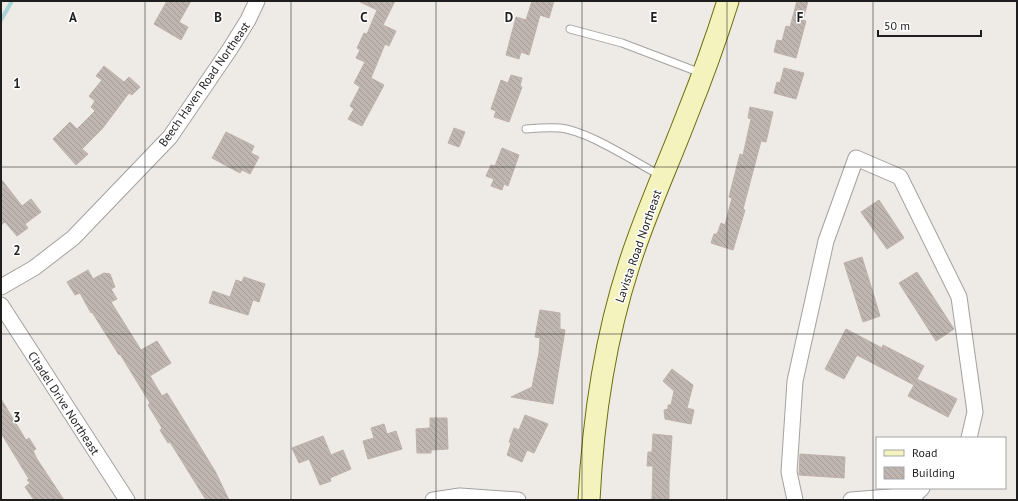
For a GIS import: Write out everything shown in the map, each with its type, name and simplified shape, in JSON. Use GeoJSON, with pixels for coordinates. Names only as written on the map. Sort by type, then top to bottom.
{"type":"FeatureCollection","features":[{"type":"Feature","properties":{"kind":"main road","name":"Lavista Road Northeast"},"geometry":{"type":"LineString","coordinates":[[589,500],[592,441],[605,352],[629,265],[662,176],[703,74],[728,1]]}},
{"type":"Feature","properties":{"kind":"street","name":"Beech Haven Road Northeast"},"geometry":{"type":"LineString","coordinates":[[1,287],[34,268],[74,238],[170,137],[230,49],[248,20],[257,1]]}},
{"type":"Feature","properties":{"kind":"street"},"geometry":{"type":"LineString","coordinates":[[795,500],[789,472],[795,381],[826,241],[856,158],[900,177],[959,297],[974,412],[969,437]]}},
{"type":"Feature","properties":{"kind":"street","name":"Citadel Drive Northeast"},"geometry":{"type":"LineString","coordinates":[[1,305],[127,500]]}},
{"type":"Feature","properties":{"kind":"street"},"geometry":{"type":"LineString","coordinates":[[851,500],[919,494]]}},
{"type":"Feature","properties":{"kind":"street"},"geometry":{"type":"LineString","coordinates":[[433,500],[460,496],[518,500]]}},
{"type":"Feature","properties":{"kind":"lane"},"geometry":{"type":"LineString","coordinates":[[570,29],[622,43],[703,74]]}},
{"type":"Feature","properties":{"kind":"lane"},"geometry":{"type":"LineString","coordinates":[[526,129],[561,128],[577,133],[609,146],[662,176]]}},
{"type":"Feature","properties":{"kind":"building"},"geometry":{"type":"Polygon","coordinates":[[[167,1],[191,1],[179,22],[188,27],[181,40],[154,24],[167,1]]]}},
{"type":"Feature","properties":{"kind":"building"},"geometry":{"type":"Polygon","coordinates":[[[358,1],[395,1],[383,25],[396,31],[389,46],[385,44],[371,78],[384,85],[362,126],[348,119],[354,109],[350,106],[360,87],[354,83],[365,62],[356,58],[360,50],[357,48],[364,33],[367,34],[377,10],[358,1]]]}},
{"type":"Feature","properties":{"kind":"building"},"geometry":{"type":"Polygon","coordinates":[[[532,1],[554,1],[549,18],[540,15],[529,55],[521,52],[519,59],[506,55],[516,17],[526,20],[532,1]]]}},
{"type":"Feature","properties":{"kind":"building"},"geometry":{"type":"Polygon","coordinates":[[[797,1],[808,1],[803,20],[806,21],[796,58],[774,52],[777,40],[782,41],[786,26],[790,27],[797,1]]]}},
{"type":"Feature","properties":{"kind":"building"},"geometry":{"type":"Polygon","coordinates":[[[104,66],[124,82],[129,77],[140,87],[132,95],[129,93],[102,129],[82,149],[88,154],[76,165],[53,139],[70,122],[77,129],[95,111],[91,107],[95,101],[89,96],[102,80],[96,76],[104,66]]]}},
{"type":"Feature","properties":{"kind":"building"},"geometry":{"type":"Polygon","coordinates":[[[784,68],[804,73],[796,99],[774,93],[777,82],[780,83],[784,68]]]}},
{"type":"Feature","properties":{"kind":"building"},"geometry":{"type":"Polygon","coordinates":[[[511,75],[522,78],[520,86],[522,87],[509,122],[494,117],[496,111],[491,109],[501,80],[508,83],[511,75]]]}},
{"type":"Feature","properties":{"kind":"building"},"geometry":{"type":"Polygon","coordinates":[[[750,107],[773,112],[766,142],[761,141],[743,209],[745,210],[733,250],[711,243],[714,234],[717,234],[721,223],[725,225],[732,198],[729,197],[740,154],[743,155],[751,119],[748,118],[750,107]]]}},
{"type":"Feature","properties":{"kind":"building"},"geometry":{"type":"Polygon","coordinates":[[[454,128],[465,132],[459,147],[448,143],[454,128]]]}},
{"type":"Feature","properties":{"kind":"building"},"geometry":{"type":"Polygon","coordinates":[[[226,132],[254,146],[251,153],[259,157],[250,174],[242,170],[240,173],[212,158],[226,132]]]}},
{"type":"Feature","properties":{"kind":"building"},"geometry":{"type":"Polygon","coordinates":[[[502,148],[519,155],[508,186],[504,184],[502,190],[491,186],[494,179],[486,176],[491,165],[495,166],[502,148]]]}},
{"type":"Feature","properties":{"kind":"building"},"geometry":{"type":"Polygon","coordinates":[[[1,179],[22,206],[31,199],[41,212],[25,224],[28,228],[17,236],[5,222],[1,225],[1,179]]]}},
{"type":"Feature","properties":{"kind":"building"},"geometry":{"type":"Polygon","coordinates":[[[879,200],[904,238],[887,249],[861,212],[879,200]]]}},
{"type":"Feature","properties":{"kind":"building"},"geometry":{"type":"Polygon","coordinates":[[[862,257],[880,316],[863,322],[844,263],[862,257]]]}},
{"type":"Feature","properties":{"kind":"building"},"geometry":{"type":"Polygon","coordinates":[[[88,270],[93,279],[104,273],[110,274],[115,287],[111,289],[117,299],[111,302],[141,350],[157,341],[171,363],[150,376],[162,396],[167,393],[215,471],[229,500],[206,500],[170,442],[168,443],[160,430],[162,428],[148,405],[150,403],[120,354],[119,355],[92,312],[91,313],[80,293],[75,295],[67,282],[88,270]]]}},
{"type":"Feature","properties":{"kind":"building"},"geometry":{"type":"Polygon","coordinates":[[[917,272],[954,329],[936,341],[899,283],[917,272]]]}},
{"type":"Feature","properties":{"kind":"building"},"geometry":{"type":"Polygon","coordinates":[[[244,277],[265,284],[259,302],[253,300],[248,315],[209,303],[213,291],[230,297],[236,280],[242,282],[244,277]]]}},
{"type":"Feature","properties":{"kind":"building"},"geometry":{"type":"Polygon","coordinates":[[[540,310],[560,313],[560,329],[565,330],[553,404],[511,397],[532,387],[539,353],[540,338],[535,337],[540,310]]]}},
{"type":"Feature","properties":{"kind":"building"},"geometry":{"type":"Polygon","coordinates":[[[846,329],[882,348],[883,345],[924,366],[917,379],[957,399],[948,417],[908,396],[914,385],[857,355],[844,379],[825,369],[846,329]]]}},
{"type":"Feature","properties":{"kind":"building"},"geometry":{"type":"Polygon","coordinates":[[[672,369],[693,385],[687,408],[694,410],[691,424],[665,419],[664,410],[668,409],[668,405],[671,405],[674,391],[663,381],[672,369]]]}},
{"type":"Feature","properties":{"kind":"building"},"geometry":{"type":"Polygon","coordinates":[[[1,399],[26,440],[29,438],[36,449],[33,451],[37,459],[64,500],[34,500],[25,487],[30,483],[27,480],[29,479],[1,433],[1,399]]]}},
{"type":"Feature","properties":{"kind":"building"},"geometry":{"type":"Polygon","coordinates":[[[525,415],[548,424],[534,453],[527,450],[522,462],[507,455],[511,443],[509,442],[514,428],[519,430],[525,415]]]}},
{"type":"Feature","properties":{"kind":"building"},"geometry":{"type":"Polygon","coordinates":[[[430,418],[447,418],[448,449],[431,450],[431,453],[417,453],[416,429],[430,428],[430,418]]]}},
{"type":"Feature","properties":{"kind":"building"},"geometry":{"type":"Polygon","coordinates":[[[384,424],[387,434],[396,431],[402,449],[368,459],[363,441],[374,438],[371,428],[384,424]]]}},
{"type":"Feature","properties":{"kind":"building"},"geometry":{"type":"Polygon","coordinates":[[[653,434],[672,436],[669,500],[652,500],[653,466],[647,466],[648,452],[652,452],[653,434]]]}},
{"type":"Feature","properties":{"kind":"building"},"geometry":{"type":"Polygon","coordinates":[[[323,436],[331,455],[343,450],[351,469],[330,478],[331,481],[320,485],[309,459],[299,463],[292,448],[323,436]]]}},
{"type":"Feature","properties":{"kind":"building"},"geometry":{"type":"Polygon","coordinates":[[[800,454],[845,457],[844,478],[799,475],[800,454]]]}},
{"type":"Feature","properties":{"kind":"waterway"},"geometry":{"type":"LineString","coordinates":[[1,20],[12,1]]}}]}
